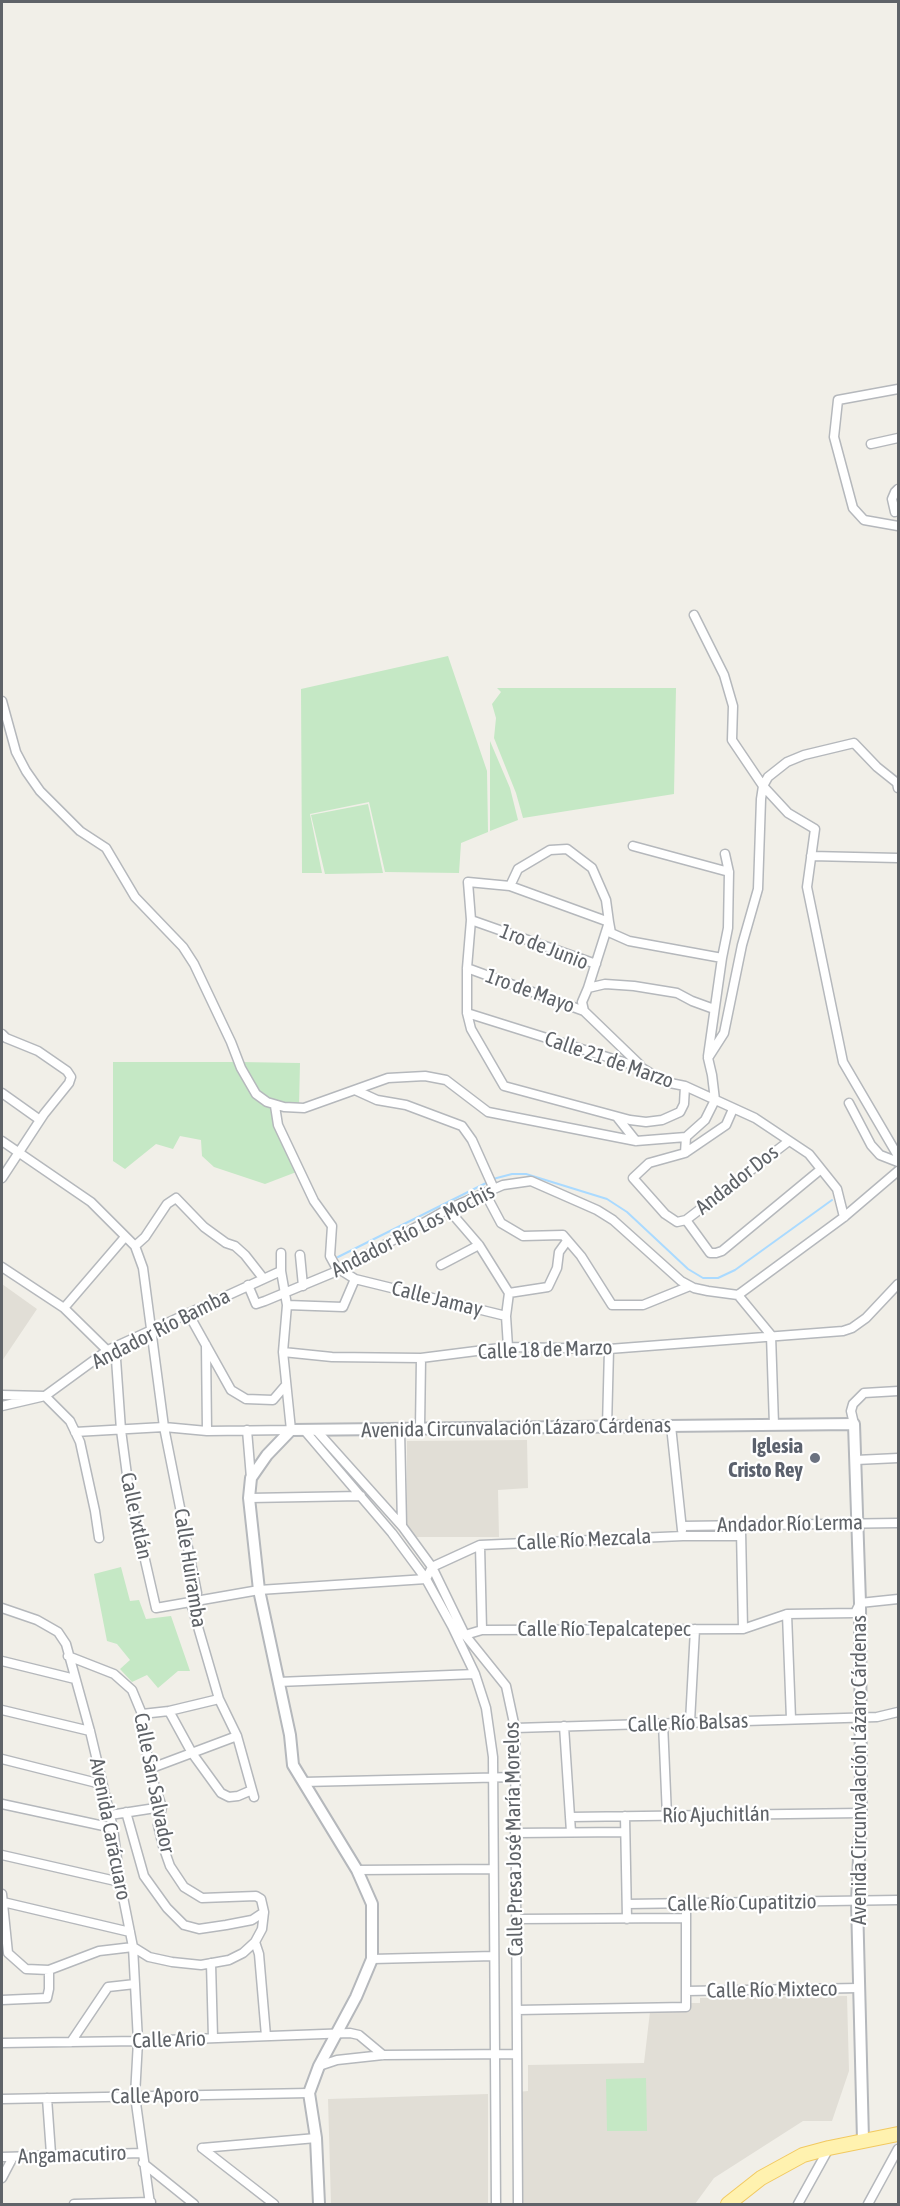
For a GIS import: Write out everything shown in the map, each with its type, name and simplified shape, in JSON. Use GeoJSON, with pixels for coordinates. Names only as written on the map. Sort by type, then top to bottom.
{"type":"FeatureCollection","features":[{"type":"Feature","properties":{"kind":"main road"},"geometry":{"type":"LineString","coordinates":[[728,2205],[761,2178],[782,2165],[829,2148],[898,2134]]}},
{"type":"Feature","properties":{"kind":"street"},"geometry":{"type":"LineString","coordinates":[[898,389],[838,400],[834,437],[853,508],[864,520],[898,526]]}},
{"type":"Feature","properties":{"kind":"street"},"geometry":{"type":"LineString","coordinates":[[871,444],[898,438]]}},
{"type":"Feature","properties":{"kind":"street"},"geometry":{"type":"LineString","coordinates":[[895,512],[892,499],[898,489]]}},
{"type":"Feature","properties":{"kind":"street"},"geometry":{"type":"LineString","coordinates":[[694,615],[724,675],[734,706],[732,740],[763,786],[788,813],[815,829],[807,887],[843,1062],[898,1156]]}},
{"type":"Feature","properties":{"kind":"street"},"geometry":{"type":"LineString","coordinates":[[2,701],[16,752],[26,771],[40,791],[80,831],[106,848],[135,897],[183,947],[194,964],[246,1077],[256,1094],[276,1106],[304,1108],[388,1078],[425,1076],[446,1080],[488,1112],[636,1141],[686,1137],[705,1120],[714,1100],[708,1058],[728,928],[729,872],[725,854]]}},
{"type":"Feature","properties":{"kind":"street"},"geometry":{"type":"LineString","coordinates":[[708,1058],[724,1033],[742,945],[758,889],[761,799],[763,786],[768,777],[787,762],[821,750],[854,743],[897,783],[898,788]]}},
{"type":"Feature","properties":{"kind":"street"},"geometry":{"type":"LineString","coordinates":[[633,846],[729,872]]}},
{"type":"Feature","properties":{"kind":"street"},"geometry":{"type":"LineString","coordinates":[[510,886],[518,869],[550,850],[567,849],[592,868],[606,900],[611,933],[629,941],[722,958]]}},
{"type":"Feature","properties":{"kind":"street"},"geometry":{"type":"LineString","coordinates":[[811,856],[898,858]]}},
{"type":"Feature","properties":{"kind":"street"},"geometry":{"type":"LineString","coordinates":[[609,922],[510,886],[468,882],[471,920],[467,969],[467,1013],[471,1029],[504,1086],[617,1117],[646,1122],[674,1116],[680,1112],[684,1104],[685,1086]]}},
{"type":"Feature","properties":{"kind":"street","name":"1ro de Junio"},"geometry":{"type":"LineString","coordinates":[[471,920],[596,964],[582,1002],[584,1011]]}},
{"type":"Feature","properties":{"kind":"street"},"geometry":{"type":"LineString","coordinates":[[596,964],[609,922]]}},
{"type":"Feature","properties":{"kind":"street","name":"1ro de Mayo"},"geometry":{"type":"LineString","coordinates":[[467,969],[584,1011],[642,1068]]}},
{"type":"Feature","properties":{"kind":"street"},"geometry":{"type":"LineString","coordinates":[[588,988],[605,984],[677,993],[692,1002],[714,1009]]}},
{"type":"Feature","properties":{"kind":"street","name":"Calle 21 de Marzo"},"geometry":{"type":"LineString","coordinates":[[467,1013],[642,1068],[665,1082],[685,1086],[755,1118],[809,1154],[837,1189],[844,1216]]}},
{"type":"Feature","properties":{"kind":"street"},"geometry":{"type":"LineString","coordinates":[[2,1034],[6,1038],[38,1051],[67,1071],[71,1077],[2,1178]]}},
{"type":"Feature","properties":{"kind":"street"},"geometry":{"type":"LineString","coordinates":[[355,1090],[377,1100],[406,1104],[462,1126],[472,1140],[493,1187]]}},
{"type":"Feature","properties":{"kind":"street"},"geometry":{"type":"LineString","coordinates":[[2,1093],[42,1117]]}},
{"type":"Feature","properties":{"kind":"street"},"geometry":{"type":"LineString","coordinates":[[849,1102],[871,1145],[880,1155],[898,1162]]}},
{"type":"Feature","properties":{"kind":"street"},"geometry":{"type":"LineString","coordinates":[[276,1106],[278,1125],[314,1200],[332,1226],[330,1256],[336,1266],[342,1269]]}},
{"type":"Feature","properties":{"kind":"street"},"geometry":{"type":"LineString","coordinates":[[733,1109],[726,1125],[685,1153],[649,1163],[633,1178],[665,1214],[677,1222],[686,1220],[710,1253],[716,1253],[820,1170]]}},
{"type":"Feature","properties":{"kind":"street"},"geometry":{"type":"LineString","coordinates":[[617,1117],[636,1141]]}},
{"type":"Feature","properties":{"kind":"street"},"geometry":{"type":"LineString","coordinates":[[685,1153],[686,1137]]}},
{"type":"Feature","properties":{"kind":"street","name":"Andador Dos"},"geometry":{"type":"LineString","coordinates":[[686,1220],[789,1141]]}},
{"type":"Feature","properties":{"kind":"street"},"geometry":{"type":"LineString","coordinates":[[2,1142],[91,1202],[135,1246],[146,1237],[167,1204],[176,1198],[204,1227],[226,1243],[235,1246],[263,1278]]}},
{"type":"Feature","properties":{"kind":"street"},"geometry":{"type":"LineString","coordinates":[[774,1425],[771,1335],[738,1295],[844,1216],[898,1172]]}},
{"type":"Feature","properties":{"kind":"street","name":"Andador Río Los Mochis"},"geometry":{"type":"LineString","coordinates":[[248,1285],[256,1304],[342,1269],[448,1209],[485,1193],[493,1187],[531,1181],[597,1210],[613,1220],[681,1281],[690,1286],[715,1293],[738,1295]]}},
{"type":"Feature","properties":{"kind":"street"},"geometry":{"type":"LineString","coordinates":[[485,1193],[501,1223],[515,1232],[523,1236],[563,1235],[581,1257],[612,1305],[643,1305],[690,1286]]}},
{"type":"Feature","properties":{"kind":"street"},"geometry":{"type":"LineString","coordinates":[[448,1209],[479,1245],[509,1293],[506,1316]]}},
{"type":"Feature","properties":{"kind":"street"},"geometry":{"type":"LineString","coordinates":[[64,1308],[125,1237]]}},
{"type":"Feature","properties":{"kind":"street"},"geometry":{"type":"LineString","coordinates":[[509,1293],[548,1287],[557,1268],[559,1252],[567,1241]]}},
{"type":"Feature","properties":{"kind":"street"},"geometry":{"type":"LineString","coordinates":[[441,1265],[479,1245]]}},
{"type":"Feature","properties":{"kind":"street","name":"Calle Huiramba"},"geometry":{"type":"LineString","coordinates":[[135,1246],[143,1268],[164,1427],[197,1593],[191,1603],[219,1699],[237,1736],[253,1793],[229,1797],[221,1792],[192,1753]]}},
{"type":"Feature","properties":{"kind":"street"},"geometry":{"type":"LineString","coordinates":[[281,1253],[281,1271],[287,1305],[283,1352],[291,1430]]}},
{"type":"Feature","properties":{"kind":"street"},"geometry":{"type":"LineString","coordinates":[[300,1255],[303,1286]]}},
{"type":"Feature","properties":{"kind":"street"},"geometry":{"type":"LineString","coordinates":[[2,1267],[64,1308],[108,1350]]}},
{"type":"Feature","properties":{"kind":"street","name":"Calle Jamay"},"geometry":{"type":"LineString","coordinates":[[342,1269],[355,1279],[506,1316],[508,1347]]}},
{"type":"Feature","properties":{"kind":"street","name":"Andador Río Bamba"},"geometry":{"type":"LineString","coordinates":[[45,1396],[108,1350],[281,1271]]}},
{"type":"Feature","properties":{"kind":"street"},"geometry":{"type":"LineString","coordinates":[[287,1305],[343,1307],[355,1279]]}},
{"type":"Feature","properties":{"kind":"street","name":"Calle 18 de Marzo"},"geometry":{"type":"LineString","coordinates":[[283,1352],[332,1357],[421,1358],[508,1347],[609,1349],[843,1330],[852,1328],[866,1318],[898,1284]]}},
{"type":"Feature","properties":{"kind":"street"},"geometry":{"type":"LineString","coordinates":[[188,1313],[231,1390],[246,1399],[273,1400],[285,1386]]}},
{"type":"Feature","properties":{"kind":"street"},"geometry":{"type":"LineString","coordinates":[[206,1345],[207,1431]]}},
{"type":"Feature","properties":{"kind":"street"},"geometry":{"type":"LineString","coordinates":[[607,1427],[609,1349]]}},
{"type":"Feature","properties":{"kind":"street","name":"Calle Ixtlán"},"geometry":{"type":"LineString","coordinates":[[108,1350],[116,1359],[121,1430],[129,1490],[154,1602],[156,1608],[191,1603]]}},
{"type":"Feature","properties":{"kind":"street"},"geometry":{"type":"LineString","coordinates":[[420,1429],[421,1358]]}},
{"type":"Feature","properties":{"kind":"street"},"geometry":{"type":"LineString","coordinates":[[854,1424],[851,1411],[853,1404],[864,1393],[898,1389]]}},
{"type":"Feature","properties":{"kind":"street"},"geometry":{"type":"LineString","coordinates":[[2,1395],[45,1396],[70,1421],[80,1442],[99,1538]]}},
{"type":"Feature","properties":{"kind":"street"},"geometry":{"type":"LineString","coordinates":[[2,1406],[45,1396]]}},
{"type":"Feature","properties":{"kind":"street","name":"Avenida Circunvalación Lázaro Cárdenas"},"geometry":{"type":"LineString","coordinates":[[291,1430],[854,1424],[860,1603],[861,1812],[857,1902],[863,2140]]}},
{"type":"Feature","properties":{"kind":"street"},"geometry":{"type":"LineString","coordinates":[[671,1426],[682,1531]]}},
{"type":"Feature","properties":{"kind":"street"},"geometry":{"type":"LineString","coordinates":[[75,1432],[164,1427],[207,1431],[291,1430]]}},
{"type":"Feature","properties":{"kind":"street"},"geometry":{"type":"LineString","coordinates":[[400,1429],[402,1526]]}},
{"type":"Feature","properties":{"kind":"street"},"geometry":{"type":"LineString","coordinates":[[248,1430],[251,1478],[249,1498],[260,1590],[290,1735],[293,1765],[357,1870],[372,1905],[372,1959],[356,1997],[319,2066],[309,2093],[316,2138],[319,2205]]}},
{"type":"Feature","properties":{"kind":"street"},"geometry":{"type":"LineString","coordinates":[[251,1478],[267,1455],[291,1430]]}},
{"type":"Feature","properties":{"kind":"street","name":"Calle Presa José María Morelos"},"geometry":{"type":"LineString","coordinates":[[310,1430],[426,1579],[475,1674],[486,1708],[493,1757],[496,2205]]}},
{"type":"Feature","properties":{"kind":"street","name":"Calle Presa José María Morelos"},"geometry":{"type":"LineString","coordinates":[[310,1430],[402,1526],[432,1568],[465,1635],[506,1686],[515,1728],[518,2205]]}},
{"type":"Feature","properties":{"kind":"street"},"geometry":{"type":"LineString","coordinates":[[856,1460],[898,1458]]}},
{"type":"Feature","properties":{"kind":"street"},"geometry":{"type":"LineString","coordinates":[[249,1498],[362,1496]]}},
{"type":"Feature","properties":{"kind":"street","name":"Andador Río Lerma"},"geometry":{"type":"LineString","coordinates":[[682,1531],[741,1525],[898,1523]]}},
{"type":"Feature","properties":{"kind":"street"},"geometry":{"type":"LineString","coordinates":[[741,1525],[743,1629]]}},
{"type":"Feature","properties":{"kind":"street","name":"Calle Río Mezcala"},"geometry":{"type":"LineString","coordinates":[[432,1568],[480,1545],[682,1531],[741,1536]]}},
{"type":"Feature","properties":{"kind":"street"},"geometry":{"type":"LineString","coordinates":[[480,1545],[482,1630]]}},
{"type":"Feature","properties":{"kind":"street"},"geometry":{"type":"LineString","coordinates":[[191,1603],[260,1590],[426,1579],[432,1568]]}},
{"type":"Feature","properties":{"kind":"street"},"geometry":{"type":"LineString","coordinates":[[860,1603],[898,1599]]}},
{"type":"Feature","properties":{"kind":"street","name":"Calle Río Tepalcatepec"},"geometry":{"type":"LineString","coordinates":[[465,1635],[482,1630],[743,1629],[787,1614],[855,1614],[860,1603]]}},
{"type":"Feature","properties":{"kind":"street","name":"Avenida Carácuaro"},"geometry":{"type":"LineString","coordinates":[[2,1608],[37,1620],[58,1632],[66,1644],[90,1731],[113,1828],[120,1882],[133,1947],[138,2041],[135,2096],[150,2203]]}},
{"type":"Feature","properties":{"kind":"street"},"geometry":{"type":"LineString","coordinates":[[787,1614],[791,1719]]}},
{"type":"Feature","properties":{"kind":"street"},"geometry":{"type":"LineString","coordinates":[[690,1722],[695,1629]]}},
{"type":"Feature","properties":{"kind":"street","name":"Calle San Salvador"},"geometry":{"type":"LineString","coordinates":[[68,1656],[114,1674],[132,1690],[142,1714],[149,1769],[162,1807],[158,1825],[170,1866],[184,1887],[202,1898],[256,1896],[261,1899],[264,1912]]}},
{"type":"Feature","properties":{"kind":"street"},"geometry":{"type":"LineString","coordinates":[[2,1661],[75,1679]]}},
{"type":"Feature","properties":{"kind":"street"},"geometry":{"type":"LineString","coordinates":[[278,1682],[475,1674]]}},
{"type":"Feature","properties":{"kind":"street"},"geometry":{"type":"LineString","coordinates":[[142,1714],[169,1711],[219,1699]]}},
{"type":"Feature","properties":{"kind":"street"},"geometry":{"type":"LineString","coordinates":[[2,1710],[90,1731]]}},
{"type":"Feature","properties":{"kind":"street"},"geometry":{"type":"LineString","coordinates":[[169,1711],[192,1753]]}},
{"type":"Feature","properties":{"kind":"street","name":"Calle Río Balsas"},"geometry":{"type":"LineString","coordinates":[[515,1728],[877,1717],[898,1712]]}},
{"type":"Feature","properties":{"kind":"street"},"geometry":{"type":"LineString","coordinates":[[663,1723],[667,1816]]}},
{"type":"Feature","properties":{"kind":"street"},"geometry":{"type":"LineString","coordinates":[[564,1726],[571,1832]]}},
{"type":"Feature","properties":{"kind":"street"},"geometry":{"type":"LineString","coordinates":[[149,1769],[237,1736]]}},
{"type":"Feature","properties":{"kind":"street"},"geometry":{"type":"LineString","coordinates":[[2,1760],[101,1784]]}},
{"type":"Feature","properties":{"kind":"street"},"geometry":{"type":"LineString","coordinates":[[303,1782],[515,1777]]}},
{"type":"Feature","properties":{"kind":"street"},"geometry":{"type":"LineString","coordinates":[[2,1804],[113,1828]]}},
{"type":"Feature","properties":{"kind":"street"},"geometry":{"type":"LineString","coordinates":[[110,1815],[162,1807]]}},
{"type":"Feature","properties":{"kind":"street"},"geometry":{"type":"LineString","coordinates":[[126,1812],[144,1876],[167,1908],[184,1925],[199,1929],[226,1925],[252,1920],[264,1912]]}},
{"type":"Feature","properties":{"kind":"street","name":"Río Ajuchitlán"},"geometry":{"type":"LineString","coordinates":[[570,1817],[861,1812]]}},
{"type":"Feature","properties":{"kind":"street"},"geometry":{"type":"LineString","coordinates":[[625,1816],[627,1919]]}},
{"type":"Feature","properties":{"kind":"street"},"geometry":{"type":"LineString","coordinates":[[515,1833],[625,1832]]}},
{"type":"Feature","properties":{"kind":"street"},"geometry":{"type":"LineString","coordinates":[[2,1855],[120,1882]]}},
{"type":"Feature","properties":{"kind":"street"},"geometry":{"type":"LineString","coordinates":[[357,1870],[493,1869]]}},
{"type":"Feature","properties":{"kind":"street"},"geometry":{"type":"LineString","coordinates":[[130,1932],[2,1898],[5,1953],[26,1969],[49,1970],[99,1951],[133,1947],[149,1958],[172,1962],[201,1965],[229,1960],[243,1953],[255,1942],[262,1929],[264,1912]]}},
{"type":"Feature","properties":{"kind":"street","name":"Calle Río Cupatitzio"},"geometry":{"type":"LineString","coordinates":[[627,1904],[898,1900]]}},
{"type":"Feature","properties":{"kind":"street"},"geometry":{"type":"LineString","coordinates":[[686,1904],[686,1991]]}},
{"type":"Feature","properties":{"kind":"street","name":"Calle Río Cupatitzio"},"geometry":{"type":"LineString","coordinates":[[516,1919],[686,1918]]}},
{"type":"Feature","properties":{"kind":"street"},"geometry":{"type":"LineString","coordinates":[[255,1942],[259,1954],[266,2036]]}},
{"type":"Feature","properties":{"kind":"street"},"geometry":{"type":"LineString","coordinates":[[372,1959],[494,1956]]}},
{"type":"Feature","properties":{"kind":"street"},"geometry":{"type":"LineString","coordinates":[[211,1964],[213,2038]]}},
{"type":"Feature","properties":{"kind":"street"},"geometry":{"type":"LineString","coordinates":[[2,2000],[46,1998],[49,1989],[49,1970]]}},
{"type":"Feature","properties":{"kind":"street"},"geometry":{"type":"LineString","coordinates":[[71,2042],[108,1987],[135,1984]]}},
{"type":"Feature","properties":{"kind":"street","name":"Calle Río Mixteco"},"geometry":{"type":"LineString","coordinates":[[517,2010],[686,2007],[686,1991],[859,1988]]}},
{"type":"Feature","properties":{"kind":"street","name":"Calle Ario"},"geometry":{"type":"LineString","coordinates":[[2,2043],[337,2034],[359,2035],[383,2055]]}},
{"type":"Feature","properties":{"kind":"street"},"geometry":{"type":"LineString","coordinates":[[319,2066],[337,2061],[383,2055],[517,2054]]}},
{"type":"Feature","properties":{"kind":"street","name":"Calle Aporo"},"geometry":{"type":"LineString","coordinates":[[2,2099],[309,2093]]}},
{"type":"Feature","properties":{"kind":"street"},"geometry":{"type":"LineString","coordinates":[[47,2098],[51,2154]]}},
{"type":"Feature","properties":{"kind":"street"},"geometry":{"type":"LineString","coordinates":[[274,2205],[202,2148],[316,2138]]}},
{"type":"Feature","properties":{"kind":"street"},"geometry":{"type":"LineString","coordinates":[[798,2205],[829,2148]]}},
{"type":"Feature","properties":{"kind":"street"},"geometry":{"type":"LineString","coordinates":[[868,2205],[898,2149]]}},
{"type":"Feature","properties":{"kind":"street","name":"Angamacutiro"},"geometry":{"type":"LineString","coordinates":[[2,2157],[142,2153]]}},
{"type":"Feature","properties":{"kind":"street"},"geometry":{"type":"LineString","coordinates":[[2,2178],[13,2157]]}},
{"type":"Feature","properties":{"kind":"street"},"geometry":{"type":"LineString","coordinates":[[143,2163],[194,2205]]}},
{"type":"Feature","properties":{"kind":"street"},"geometry":{"type":"LineString","coordinates":[[74,2205],[150,2203]]}},
{"type":"Feature","properties":{"kind":"shaded area"},"geometry":{"type":"Polygon","coordinates":[[[2,1284],[37,1309],[2,1361],[2,1284]]]}},
{"type":"Feature","properties":{"kind":"shaded area"},"geometry":{"type":"Polygon","coordinates":[[[527,1440],[528,1488],[498,1490],[499,1537],[416,1537],[407,1525],[407,1441],[527,1440]]]}},
{"type":"Feature","properties":{"kind":"shaded area"},"geometry":{"type":"Polygon","coordinates":[[[847,1996],[849,2071],[832,2121],[803,2121],[714,2178],[695,2204],[521,2204],[517,2092],[528,2091],[528,2065],[644,2063],[651,2003],[700,2003],[700,1998],[847,1996]]]}},
{"type":"Feature","properties":{"kind":"shaded area"},"geometry":{"type":"Polygon","coordinates":[[[488,2094],[488,2204],[331,2204],[328,2099],[488,2094]]]}},
{"type":"Feature","properties":{"kind":"green space"},"geometry":{"type":"Polygon","coordinates":[[[448,656],[487,771],[488,832],[461,843],[459,873],[385,872],[369,802],[310,814],[322,873],[302,873],[301,689],[448,656]]]}},
{"type":"Feature","properties":{"kind":"green space"},"geometry":{"type":"Polygon","coordinates":[[[497,688],[676,688],[674,794],[523,818],[516,793],[494,738],[496,718],[492,704],[501,692],[497,688]]]}},
{"type":"Feature","properties":{"kind":"green space"},"geometry":{"type":"Polygon","coordinates":[[[490,741],[510,788],[518,820],[490,831],[490,741]]]}},
{"type":"Feature","properties":{"kind":"green space"},"geometry":{"type":"Polygon","coordinates":[[[368,804],[383,873],[325,874],[311,815],[368,804]]]}},
{"type":"Feature","properties":{"kind":"green space"},"geometry":{"type":"Polygon","coordinates":[[[113,1062],[237,1062],[251,1089],[274,1106],[299,1171],[265,1184],[214,1167],[202,1156],[201,1140],[180,1136],[173,1149],[156,1144],[125,1169],[113,1161],[113,1062]]]}},
{"type":"Feature","properties":{"kind":"green space"},"geometry":{"type":"Polygon","coordinates":[[[241,1062],[300,1063],[299,1106],[284,1106],[257,1093],[241,1062]]]}},
{"type":"Feature","properties":{"kind":"green space"},"geometry":{"type":"Polygon","coordinates":[[[121,1567],[130,1601],[139,1600],[146,1619],[171,1616],[190,1671],[178,1671],[158,1688],[147,1675],[132,1682],[120,1669],[130,1660],[117,1644],[107,1641],[94,1574],[121,1567]]]}},
{"type":"Feature","properties":{"kind":"green space"},"geometry":{"type":"Polygon","coordinates":[[[646,2078],[647,2131],[607,2131],[606,2079],[646,2078]]]}},
{"type":"Feature","properties":{"kind":"waterway"},"geometry":{"type":"LineString","coordinates":[[493,1179],[512,1174],[526,1174],[607,1199],[627,1212],[688,1269],[703,1278],[718,1278],[735,1270],[832,1200]]}},
{"type":"Feature","properties":{"kind":"waterway"},"geometry":{"type":"LineString","coordinates":[[338,1257],[488,1182]]}},
{"type":"Feature","properties":{"kind":"place","name":"Iglesia Cristo Rey"},"geometry":{"type":"Point","coordinates":[815,1458]}}]}
